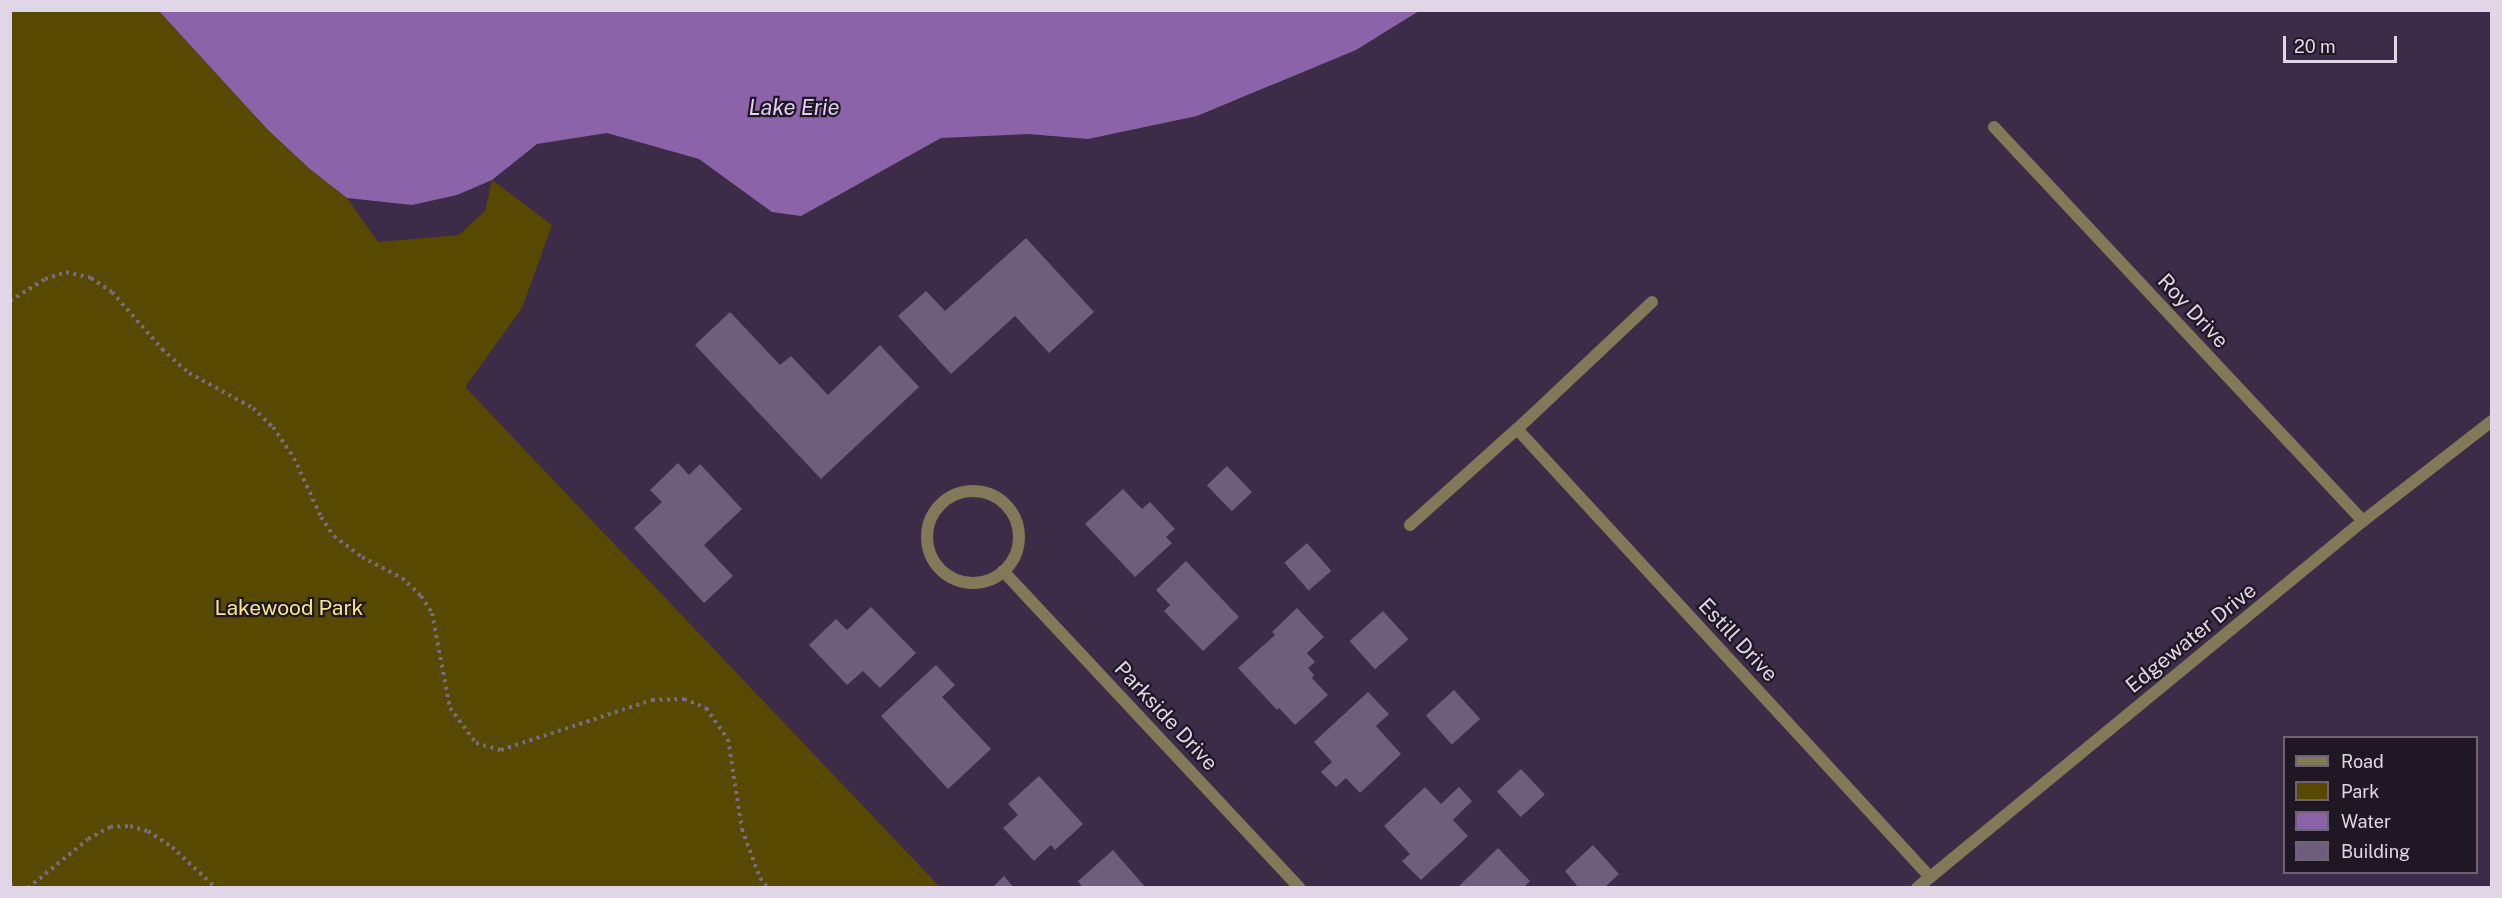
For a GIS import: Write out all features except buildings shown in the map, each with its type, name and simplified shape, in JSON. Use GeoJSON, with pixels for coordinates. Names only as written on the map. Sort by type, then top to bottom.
{"type":"FeatureCollection","features":[{"type":"Feature","properties":{"kind":"street","name":"Roy Drive"},"geometry":{"type":"LineString","coordinates":[[1994,127],[2363,521]]}},
{"type":"Feature","properties":{"kind":"street"},"geometry":{"type":"LineString","coordinates":[[1410,525],[1517,429],[1652,302]]}},
{"type":"Feature","properties":{"kind":"street","name":"Edgewater Drive"},"geometry":{"type":"LineString","coordinates":[[1917,888],[2363,521],[2492,421]]}},
{"type":"Feature","properties":{"kind":"street","name":"Estill Drive"},"geometry":{"type":"LineString","coordinates":[[1517,429],[1930,877]]}},
{"type":"Feature","properties":{"kind":"street"},"geometry":{"type":"LineString","coordinates":[[971,491],[993,496],[1011,510],[1017,524],[1019,539],[1016,554],[1003,571],[982,582],[967,583],[952,578],[940,570],[931,557],[927,535],[933,513],[942,502],[956,494],[971,491]]}},
{"type":"Feature","properties":{"kind":"street","name":"Parkside Drive"},"geometry":{"type":"LineString","coordinates":[[1003,571],[1300,888]]}},
{"type":"Feature","properties":{"kind":"path"},"geometry":{"type":"LineString","coordinates":[[10,301],[45,279],[66,272],[91,278],[112,292],[162,349],[189,373],[253,408],[273,427],[294,458],[321,517],[334,536],[362,557],[402,578],[421,596],[432,613],[450,708],[476,743],[501,750],[652,700],[684,699],[706,708],[728,739],[742,829],[760,878],[768,888]]}},
{"type":"Feature","properties":{"kind":"path"},"geometry":{"type":"LineString","coordinates":[[28,888],[88,838],[110,827],[130,826],[148,831],[172,847],[216,888]]}},
{"type":"Feature","properties":{"kind":"path"},"geometry":{"type":"LineString","coordinates":[[10,883],[13,888]]}},
{"type":"Feature","properties":{"kind":"green space","name":"Lakewood Park"},"geometry":{"type":"Polygon","coordinates":[[[10,11],[159,11],[268,130],[310,169],[347,198],[378,242],[459,235],[485,211],[492,180],[552,225],[522,308],[465,387],[940,887],[11,887],[10,11]]]}},
{"type":"Feature","properties":{"kind":"water","name":"Lake Erie"},"geometry":{"type":"Polygon","coordinates":[[[159,11],[1419,11],[1356,50],[1197,116],[1088,139],[1028,134],[941,138],[801,216],[772,212],[699,159],[607,133],[537,144],[492,180],[457,195],[412,205],[347,198],[310,169],[268,130],[159,11]]]}}]}
